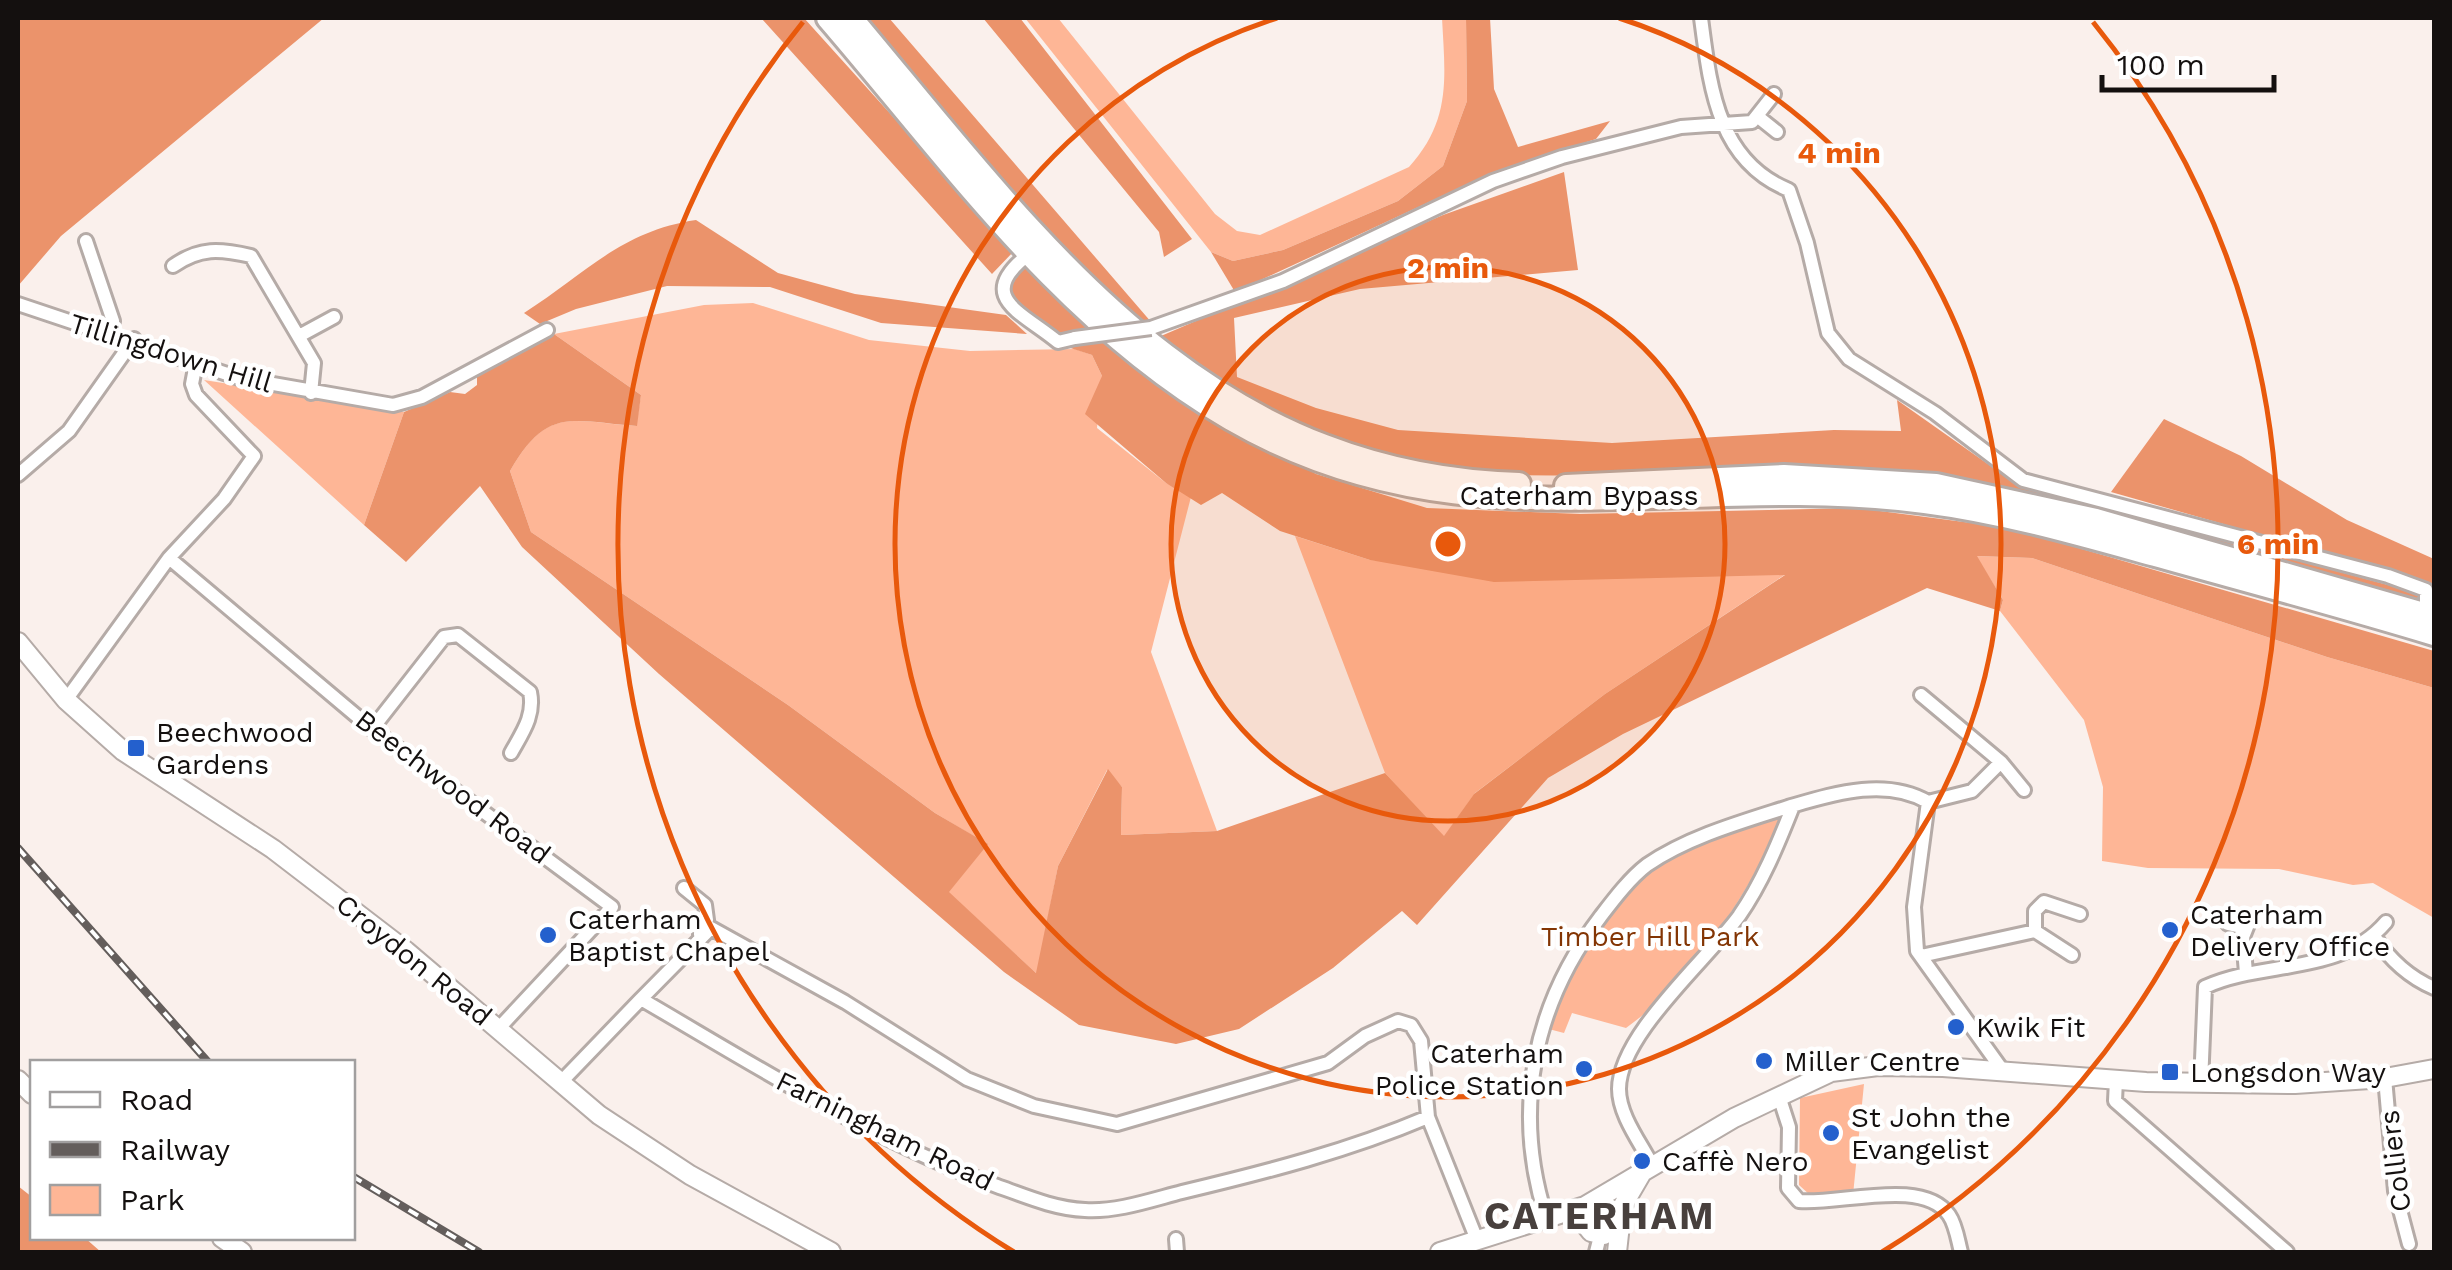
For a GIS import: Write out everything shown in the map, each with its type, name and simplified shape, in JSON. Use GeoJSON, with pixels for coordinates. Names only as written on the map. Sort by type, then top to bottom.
{"type":"FeatureCollection","features":[{"type":"Feature","properties":{"kind":"highway","name":"Caterham Bypass"},"geometry":{"type":"LineString","coordinates":[[828,18],[1028,254],[1102,327],[1186,390],[1278,442],[1376,478],[1491,499],[1770,494],[1928,502],[2033,522],[2432,622]]}},
{"type":"Feature","properties":{"kind":"highway","name":"Caterham Bypass"},"geometry":{"type":"LineString","coordinates":[[851,18],[1050,254],[1109,312],[1216,392],[1258,416],[1350,454],[1426,474],[1498,484],[1564,486],[1784,476],[1936,485],[2096,520],[2432,622]]}},
{"type":"Feature","properties":{"kind":"main road","name":"Croydon Road"},"geometry":{"type":"LineString","coordinates":[[18,642],[66,700],[123,751],[273,849],[639,1144],[831,1252]]}},
{"type":"Feature","properties":{"kind":"main road"},"geometry":{"type":"LineString","coordinates":[[1440,1252],[1591,1202],[1778,1096],[1831,1072],[1878,1066],[2201,1084],[2385,1078],[2434,1069]]}},
{"type":"Feature","properties":{"kind":"main road"},"geometry":{"type":"LineString","coordinates":[[1595,1242],[1619,1220],[1648,1168]]}},
{"type":"Feature","properties":{"kind":"main road"},"geometry":{"type":"LineString","coordinates":[[1591,1202],[1611,1200],[1619,1220],[1617,1252]]}},
{"type":"Feature","properties":{"kind":"main road"},"geometry":{"type":"LineString","coordinates":[[1591,1202],[1583,1222],[1595,1242]]}},
{"type":"Feature","properties":{"kind":"main road"},"geometry":{"type":"LineString","coordinates":[[1540,1220],[1595,1242]]}},
{"type":"Feature","properties":{"kind":"street"},"geometry":{"type":"LineString","coordinates":[[1701,18],[1719,121],[1746,165],[1789,190],[1807,242],[1828,333],[1849,359],[1934,413],[2024,480],[2388,576],[2426,590],[2432,622]]}},
{"type":"Feature","properties":{"kind":"street"},"geometry":{"type":"LineString","coordinates":[[1028,254],[1003,278],[1001,287],[1011,308],[1058,342],[1151,328],[1283,281],[1493,181],[1562,157],[1719,121],[1752,122],[1774,94]]}},
{"type":"Feature","properties":{"kind":"street"},"geometry":{"type":"LineString","coordinates":[[1757,116],[1778,132]]}},
{"type":"Feature","properties":{"kind":"street"},"geometry":{"type":"LineString","coordinates":[[86,241],[113,321],[111,333]]}},
{"type":"Feature","properties":{"kind":"street"},"geometry":{"type":"LineString","coordinates":[[174,266],[192,253],[218,248],[251,256],[314,363],[311,393]]}},
{"type":"Feature","properties":{"kind":"street","name":"Tillingdown Hill"},"geometry":{"type":"LineString","coordinates":[[18,304],[134,339],[239,378],[392,405],[422,397],[547,330]]}},
{"type":"Feature","properties":{"kind":"street"},"geometry":{"type":"LineString","coordinates":[[299,336],[334,317]]}},
{"type":"Feature","properties":{"kind":"street"},"geometry":{"type":"LineString","coordinates":[[18,475],[68,430],[134,339]]}},
{"type":"Feature","properties":{"kind":"street"},"geometry":{"type":"LineString","coordinates":[[66,700],[169,558],[224,499],[254,456],[196,396],[192,384],[196,364]]}},
{"type":"Feature","properties":{"kind":"street","name":"Beechwood Road"},"geometry":{"type":"LineString","coordinates":[[169,558],[372,729],[612,907],[499,1028]]}},
{"type":"Feature","properties":{"kind":"street"},"geometry":{"type":"LineString","coordinates":[[372,729],[444,638],[458,636],[530,692],[533,706],[511,753]]}},
{"type":"Feature","properties":{"kind":"street"},"geometry":{"type":"LineString","coordinates":[[1921,695],[2002,762],[2024,790]]}},
{"type":"Feature","properties":{"kind":"street"},"geometry":{"type":"LineString","coordinates":[[1540,1220],[1531,1170],[1532,1060],[1576,948],[1646,866],[1732,825],[1793,806],[1872,789],[1908,791],[1928,802],[1972,791],[2002,762]]}},
{"type":"Feature","properties":{"kind":"street"},"geometry":{"type":"LineString","coordinates":[[1928,802],[1914,907],[1920,956],[2003,1071]]}},
{"type":"Feature","properties":{"kind":"street"},"geometry":{"type":"LineString","coordinates":[[1648,1168],[1620,1102],[1622,1066],[1638,1034],[1705,961],[1742,911],[1777,848],[1793,806]]}},
{"type":"Feature","properties":{"kind":"street"},"geometry":{"type":"LineString","coordinates":[[684,888],[705,905],[707,920],[699,936]]}},
{"type":"Feature","properties":{"kind":"street"},"geometry":{"type":"LineString","coordinates":[[2035,931],[2035,911],[2044,902],[2080,914]]}},
{"type":"Feature","properties":{"kind":"street"},"geometry":{"type":"LineString","coordinates":[[2201,1084],[2205,987],[2246,972],[2316,963],[2374,936],[2386,922]]}},
{"type":"Feature","properties":{"kind":"street"},"geometry":{"type":"LineString","coordinates":[[2228,924],[2248,923],[2246,972]]}},
{"type":"Feature","properties":{"kind":"street"},"geometry":{"type":"LineString","coordinates":[[561,1082],[699,936],[711,928],[755,949],[967,1079],[1082,1120],[1117,1124],[1159,1115],[1328,1063],[1364,1036],[1398,1022],[1411,1024],[1420,1041],[1428,1117],[1477,1240]]}},
{"type":"Feature","properties":{"kind":"street"},"geometry":{"type":"LineString","coordinates":[[1920,956],[2035,931],[2072,954]]}},
{"type":"Feature","properties":{"kind":"street"},"geometry":{"type":"LineString","coordinates":[[2374,936],[2388,957],[2417,981],[2434,988]]}},
{"type":"Feature","properties":{"kind":"street","name":"Farningham Road"},"geometry":{"type":"LineString","coordinates":[[641,998],[758,1069],[895,1140],[966,1174],[1036,1200],[1083,1210],[1135,1204],[1304,1162],[1354,1148],[1428,1117]]}},
{"type":"Feature","properties":{"kind":"street","name":"Colliers"},"geometry":{"type":"LineString","coordinates":[[2385,1078],[2395,1191],[2410,1244]]}},
{"type":"Feature","properties":{"kind":"street"},"geometry":{"type":"LineString","coordinates":[[2116,1080],[2115,1101],[2287,1252]]}},
{"type":"Feature","properties":{"kind":"street"},"geometry":{"type":"LineString","coordinates":[[1778,1096],[1789,1127],[1788,1188],[1792,1194],[1806,1202],[1903,1195],[1924,1198],[1950,1216],[1961,1252]]}},
{"type":"Feature","properties":{"kind":"green space"},"geometry":{"type":"Polygon","coordinates":[[[1025,18],[1058,18],[1215,214],[1237,231],[1260,235],[1409,167],[1433,132],[1443,97],[1442,18],[1466,18],[1467,101],[1443,166],[1398,201],[1283,250],[1233,261],[1211,252],[1025,18]]]}},
{"type":"Feature","properties":{"kind":"green space"},"geometry":{"type":"Polygon","coordinates":[[[753,303],[869,340],[970,351],[1075,349],[1092,355],[1102,376],[1097,428],[1166,483],[1192,493],[1151,652],[1217,831],[1121,835],[1122,787],[1107,770],[1058,866],[1037,974],[948,892],[987,844],[935,813],[788,705],[531,532],[510,471],[523,450],[536,436],[562,422],[636,426],[641,395],[554,334],[704,305],[753,303]]]}},
{"type":"Feature","properties":{"kind":"green space"},"geometry":{"type":"Polygon","coordinates":[[[204,380],[404,412],[364,525],[204,380]]]}},
{"type":"Feature","properties":{"kind":"green space"},"geometry":{"type":"Polygon","coordinates":[[[1295,536],[1370,560],[1680,576],[1786,574],[1605,694],[1475,793],[1444,837],[1385,773],[1295,536]]]}},
{"type":"Feature","properties":{"kind":"green space"},"geometry":{"type":"Polygon","coordinates":[[[1976,556],[2032,558],[2327,657],[2434,688],[2434,918],[2373,883],[2353,885],[2279,869],[2148,868],[2102,861],[2103,787],[2084,720],[2000,611],[2003,600],[1976,556]]]}},
{"type":"Feature","properties":{"kind":"green space","name":"Timber Hill Park"},"geometry":{"type":"Polygon","coordinates":[[[1793,806],[1721,927],[1654,1006],[1626,1028],[1572,1013],[1564,1033],[1541,1027],[1561,983],[1597,922],[1645,868],[1695,839],[1793,806]]]}},
{"type":"Feature","properties":{"kind":"green space"},"geometry":{"type":"Polygon","coordinates":[[[1864,1084],[1853,1195],[1811,1196],[1799,1185],[1800,1098],[1864,1084]]]}},
{"type":"Feature","properties":{"kind":"shaded area"},"geometry":{"type":"Polygon","coordinates":[[[18,18],[324,18],[61,236],[18,286],[18,18]]]}},
{"type":"Feature","properties":{"kind":"shaded area"},"geometry":{"type":"Polygon","coordinates":[[[761,18],[804,18],[1014,251],[992,274],[761,18]]]}},
{"type":"Feature","properties":{"kind":"shaded area"},"geometry":{"type":"Polygon","coordinates":[[[862,18],[889,18],[1152,323],[1131,320],[1060,250],[862,18]]]}},
{"type":"Feature","properties":{"kind":"shaded area"},"geometry":{"type":"Polygon","coordinates":[[[983,18],[1020,18],[1192,239],[1164,257],[1159,232],[983,18]]]}},
{"type":"Feature","properties":{"kind":"shaded area"},"geometry":{"type":"Polygon","coordinates":[[[1466,18],[1490,18],[1494,89],[1518,147],[1610,121],[1596,139],[1492,173],[1235,292],[1211,252],[1233,261],[1283,250],[1398,201],[1443,166],[1467,101],[1466,18]]]}},
{"type":"Feature","properties":{"kind":"shaded area"},"geometry":{"type":"Polygon","coordinates":[[[1564,172],[1578,270],[1360,289],[1234,318],[1237,377],[1316,408],[1398,430],[1612,443],[1834,430],[1901,431],[1897,400],[2019,486],[2418,593],[2421,606],[2075,506],[1615,476],[1502,475],[1413,462],[1339,441],[1256,407],[1154,339],[1443,215],[1564,172]]]}},
{"type":"Feature","properties":{"kind":"shaded area"},"geometry":{"type":"Polygon","coordinates":[[[696,220],[778,273],[855,294],[1006,315],[1027,334],[881,323],[770,287],[667,286],[576,309],[540,324],[524,313],[625,244],[696,220]]]}},
{"type":"Feature","properties":{"kind":"shaded area"},"geometry":{"type":"Polygon","coordinates":[[[1023,265],[1083,322],[1218,419],[1316,474],[1427,508],[1580,514],[1857,508],[2010,528],[2434,651],[2434,688],[2327,657],[2032,558],[1977,556],[2003,600],[2000,611],[1927,588],[1623,734],[1548,778],[1417,925],[1402,911],[1333,968],[1239,1029],[1176,1044],[1079,1025],[1004,972],[659,674],[522,547],[480,486],[406,562],[364,525],[404,412],[450,392],[465,394],[477,385],[477,376],[518,347],[554,334],[641,395],[637,426],[563,422],[536,436],[523,450],[510,471],[531,532],[788,705],[935,813],[988,844],[949,892],[1036,973],[1058,866],[1108,769],[1122,787],[1121,835],[1217,831],[1385,773],[1444,836],[1474,794],[1605,694],[1785,575],[1494,582],[1370,560],[1280,531],[1222,493],[1201,505],[1166,483],[1085,414],[1102,376],[1092,355],[1052,342],[1006,289],[1023,265]]]}},
{"type":"Feature","properties":{"kind":"shaded area"},"geometry":{"type":"Polygon","coordinates":[[[2164,419],[2241,456],[2347,520],[2434,559],[2434,584],[2111,492],[2164,419]]]}},
{"type":"Feature","properties":{"kind":"shaded area"},"geometry":{"type":"Polygon","coordinates":[[[18,1186],[30,1195],[30,1240],[87,1240],[101,1252],[18,1252],[18,1186]]]}},
{"type":"Feature","properties":{"kind":"railway"},"geometry":{"type":"LineString","coordinates":[[18,848],[206,1060]]}},
{"type":"Feature","properties":{"kind":"railway"},"geometry":{"type":"LineString","coordinates":[[355,1178],[479,1252]]}},
{"type":"Feature","properties":{"kind":"place","name":"Beechwood Gardens"},"geometry":{"type":"Point","coordinates":[136,748]}},
{"type":"Feature","properties":{"kind":"place","name":"Caterham Delivery Office"},"geometry":{"type":"Point","coordinates":[2170,930]}},
{"type":"Feature","properties":{"kind":"place","name":"Caterham Baptist Chapel"},"geometry":{"type":"Point","coordinates":[548,935]}},
{"type":"Feature","properties":{"kind":"place","name":"Kwik Fit"},"geometry":{"type":"Point","coordinates":[1956,1027]}},
{"type":"Feature","properties":{"kind":"place","name":"Miller Centre"},"geometry":{"type":"Point","coordinates":[1764,1061]}},
{"type":"Feature","properties":{"kind":"place","name":"Caterham Police Station"},"geometry":{"type":"Point","coordinates":[1584,1069]}},
{"type":"Feature","properties":{"kind":"place","name":"Longsdon Way"},"geometry":{"type":"Point","coordinates":[2170,1072]}},
{"type":"Feature","properties":{"kind":"place","name":"St John the Evangelist"},"geometry":{"type":"Point","coordinates":[1831,1133]}},
{"type":"Feature","properties":{"kind":"place","name":"Caffè Nero"},"geometry":{"type":"Point","coordinates":[1642,1161]}},
{"type":"Feature","properties":{"kind":"district","name":"CATERHAM"},"geometry":{"type":"Point","coordinates":[1600,1216]}}]}
